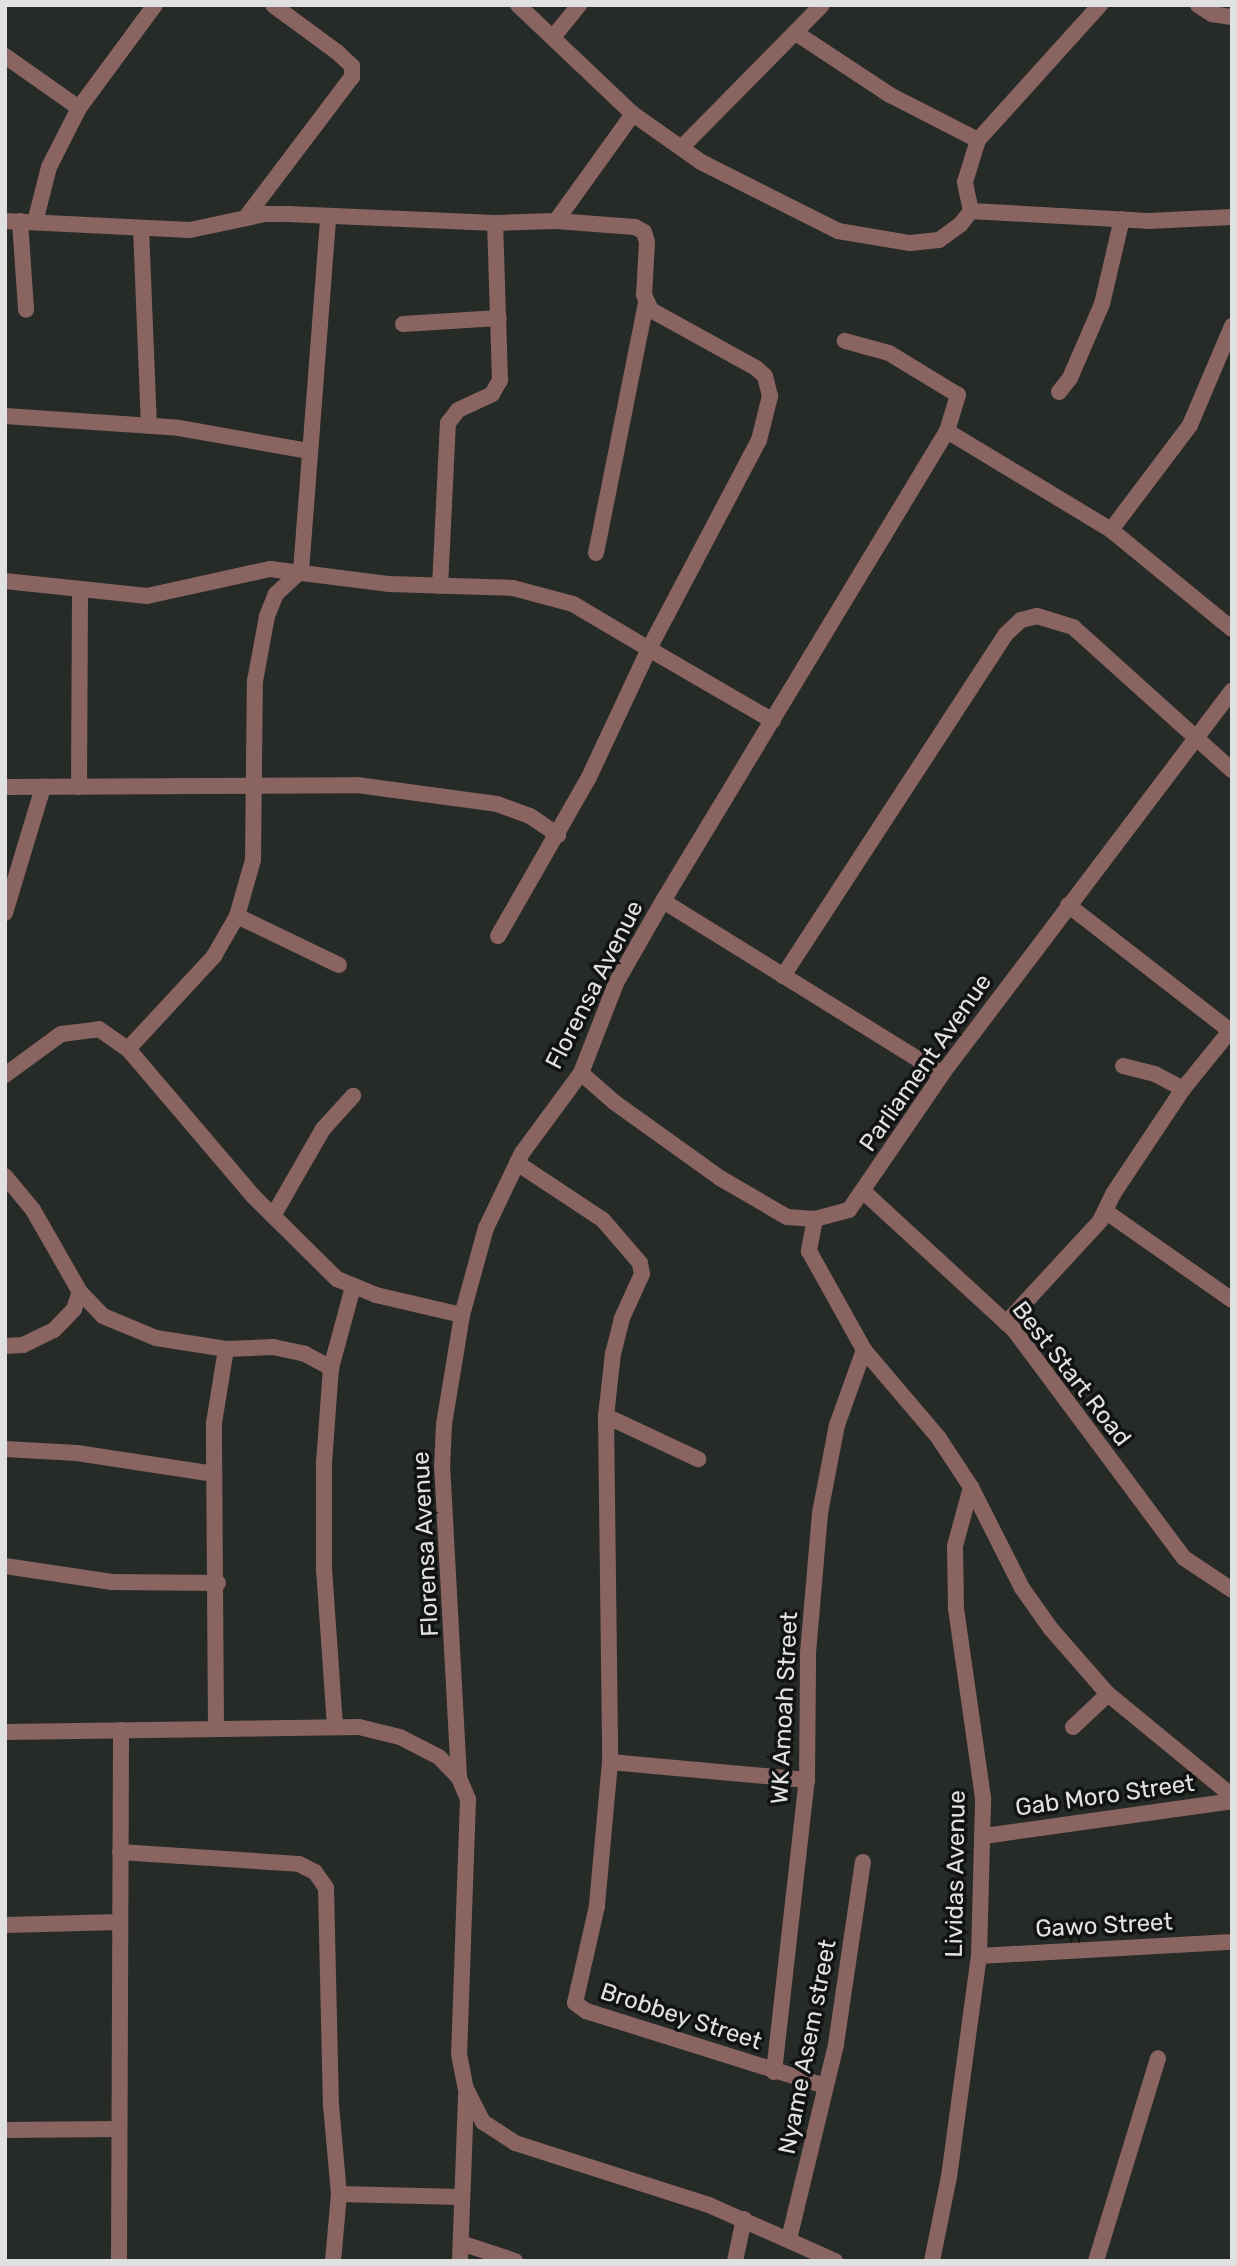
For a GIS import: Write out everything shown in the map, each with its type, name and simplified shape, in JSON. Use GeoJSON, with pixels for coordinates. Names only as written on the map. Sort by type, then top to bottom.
{"type":"FeatureCollection","features":[{"type":"Feature","properties":{"kind":"street"},"geometry":{"type":"LineString","coordinates":[[26,310],[20,221],[79,108],[155,5]]}},
{"type":"Feature","properties":{"kind":"street"},"geometry":{"type":"LineString","coordinates":[[246,217],[352,77],[352,66],[337,52],[273,5]]}},
{"type":"Feature","properties":{"kind":"street"},"geometry":{"type":"LineString","coordinates":[[518,5],[554,36],[633,114],[682,147],[794,212],[838,231],[878,241],[939,240],[971,211],[1122,219],[1232,217]]}},
{"type":"Feature","properties":{"kind":"street"},"geometry":{"type":"LineString","coordinates":[[554,36],[579,5]]}},
{"type":"Feature","properties":{"kind":"street"},"geometry":{"type":"LineString","coordinates":[[682,147],[822,5]]}},
{"type":"Feature","properties":{"kind":"street"},"geometry":{"type":"LineString","coordinates":[[971,211],[965,183],[978,140],[1100,5]]}},
{"type":"Feature","properties":{"kind":"street"},"geometry":{"type":"LineString","coordinates":[[1198,5],[1212,14],[1232,17]]}},
{"type":"Feature","properties":{"kind":"street"},"geometry":{"type":"LineString","coordinates":[[796,33],[890,95],[978,140]]}},
{"type":"Feature","properties":{"kind":"street"},"geometry":{"type":"LineString","coordinates":[[5,57],[79,108]]}},
{"type":"Feature","properties":{"kind":"street"},"geometry":{"type":"LineString","coordinates":[[556,221],[633,114]]}},
{"type":"Feature","properties":{"kind":"street"},"geometry":{"type":"LineString","coordinates":[[20,221],[201,229],[246,217],[495,223],[556,221],[635,227],[644,232],[646,303],[596,553]]}},
{"type":"Feature","properties":{"kind":"street"},"geometry":{"type":"LineString","coordinates":[[128,1049],[214,956],[237,916],[253,860],[257,784],[254,722],[259,648],[276,594],[301,571],[328,217]]}},
{"type":"Feature","properties":{"kind":"street"},"geometry":{"type":"LineString","coordinates":[[1059,392],[1070,378],[1102,304],[1122,219]]}},
{"type":"Feature","properties":{"kind":"street"},"geometry":{"type":"LineString","coordinates":[[440,586],[444,436],[451,416],[498,389],[499,318],[495,223]]}},
{"type":"Feature","properties":{"kind":"street"},"geometry":{"type":"LineString","coordinates":[[141,228],[149,426]]}},
{"type":"Feature","properties":{"kind":"street"},"geometry":{"type":"LineString","coordinates":[[498,936],[558,835],[649,649],[759,440],[770,396],[765,376],[756,368],[674,326],[646,303]]}},
{"type":"Feature","properties":{"kind":"street"},"geometry":{"type":"LineString","coordinates":[[403,324],[499,318]]}},
{"type":"Feature","properties":{"kind":"street"},"geometry":{"type":"LineString","coordinates":[[1111,530],[1190,425],[1232,326]]}},
{"type":"Feature","properties":{"kind":"street","name":"Florensa Avenue"},"geometry":{"type":"LineString","coordinates":[[466,2089],[459,2054],[468,1799],[459,1778],[442,1468],[447,1389],[462,1315],[486,1228],[517,1163],[551,1109],[581,1073],[617,983],[663,901],[947,431],[958,396],[888,352],[845,341]]}},
{"type":"Feature","properties":{"kind":"street"},"geometry":{"type":"LineString","coordinates":[[5,416],[149,426],[308,452]]}},
{"type":"Feature","properties":{"kind":"street"},"geometry":{"type":"LineString","coordinates":[[947,431],[1111,530],[1232,629]]}},
{"type":"Feature","properties":{"kind":"street"},"geometry":{"type":"LineString","coordinates":[[5,581],[121,595],[171,594],[248,572],[301,571],[440,586],[513,588],[548,594],[602,620],[773,721]]}},
{"type":"Feature","properties":{"kind":"street"},"geometry":{"type":"LineString","coordinates":[[79,788],[80,589]]}},
{"type":"Feature","properties":{"kind":"street"},"geometry":{"type":"LineString","coordinates":[[783,976],[1006,634],[1021,620],[1037,616],[1073,627],[1193,738],[1232,770]]}},
{"type":"Feature","properties":{"kind":"street","name":"Parliament Avenue"},"geometry":{"type":"LineString","coordinates":[[581,1073],[614,1102],[720,1178],[787,1217],[815,1219],[849,1210],[864,1192],[942,1074],[1193,738],[1232,690]]}},
{"type":"Feature","properties":{"kind":"street"},"geometry":{"type":"LineString","coordinates":[[5,787],[198,789],[257,784],[357,785],[471,799],[530,816],[558,835]]}},
{"type":"Feature","properties":{"kind":"street"},"geometry":{"type":"LineString","coordinates":[[5,913],[43,787]]}},
{"type":"Feature","properties":{"kind":"street"},"geometry":{"type":"LineString","coordinates":[[663,901],[942,1074]]}},
{"type":"Feature","properties":{"kind":"street"},"geometry":{"type":"LineString","coordinates":[[1006,1323],[1105,1211],[1183,1089],[1231,1032],[1068,905]]}},
{"type":"Feature","properties":{"kind":"street"},"geometry":{"type":"LineString","coordinates":[[237,916],[339,965]]}},
{"type":"Feature","properties":{"kind":"street"},"geometry":{"type":"LineString","coordinates":[[5,1075],[71,1029],[99,1028],[128,1049],[273,1216],[324,1267],[353,1287],[462,1315]]}},
{"type":"Feature","properties":{"kind":"street"},"geometry":{"type":"LineString","coordinates":[[1123,1066],[1155,1074],[1183,1089]]}},
{"type":"Feature","properties":{"kind":"street"},"geometry":{"type":"LineString","coordinates":[[273,1216],[323,1129],[354,1096]]}},
{"type":"Feature","properties":{"kind":"street"},"geometry":{"type":"LineString","coordinates":[[517,1163],[603,1220],[640,1263],[639,1286],[622,1318],[613,1353],[606,1416],[610,1762],[807,1780]]}},
{"type":"Feature","properties":{"kind":"street"},"geometry":{"type":"LineString","coordinates":[[5,1176],[33,1210],[80,1292],[103,1316],[124,1327],[156,1338],[226,1349],[273,1347],[305,1354],[331,1368]]}},
{"type":"Feature","properties":{"kind":"street","name":"Best Start Road"},"geometry":{"type":"LineString","coordinates":[[864,1192],[1006,1323],[1184,1558],[1232,1590]]}},
{"type":"Feature","properties":{"kind":"street"},"geometry":{"type":"LineString","coordinates":[[1105,1211],[1232,1300]]}},
{"type":"Feature","properties":{"kind":"street"},"geometry":{"type":"LineString","coordinates":[[815,1219],[809,1251],[864,1350],[938,1437],[971,1487],[1022,1588],[1108,1694],[1232,1798]]}},
{"type":"Feature","properties":{"kind":"street"},"geometry":{"type":"LineString","coordinates":[[335,1726],[323,1508],[331,1368],[353,1287]]}},
{"type":"Feature","properties":{"kind":"street"},"geometry":{"type":"LineString","coordinates":[[5,1346],[23,1345],[54,1330],[74,1309],[80,1292]]}},
{"type":"Feature","properties":{"kind":"street"},"geometry":{"type":"LineString","coordinates":[[216,1728],[216,1397],[226,1349]]}},
{"type":"Feature","properties":{"kind":"street","name":"WK Amoah Street"},"geometry":{"type":"LineString","coordinates":[[774,2072],[807,1780],[808,1653],[820,1513],[837,1425],[864,1350]]}},
{"type":"Feature","properties":{"kind":"street"},"geometry":{"type":"LineString","coordinates":[[606,1416],[698,1458]]}},
{"type":"Feature","properties":{"kind":"street"},"geometry":{"type":"LineString","coordinates":[[5,1449],[77,1453],[214,1474]]}},
{"type":"Feature","properties":{"kind":"street","name":"Lividas Avenue"},"geometry":{"type":"LineString","coordinates":[[932,2261],[951,2163],[979,1956],[983,1798],[956,1609],[955,1546],[971,1487]]}},
{"type":"Feature","properties":{"kind":"street"},"geometry":{"type":"LineString","coordinates":[[5,1566],[112,1582],[218,1583]]}},
{"type":"Feature","properties":{"kind":"street"},"geometry":{"type":"LineString","coordinates":[[1073,1727],[1108,1694]]}},
{"type":"Feature","properties":{"kind":"street"},"geometry":{"type":"LineString","coordinates":[[5,1731],[335,1726],[379,1730],[411,1742],[439,1757],[459,1778]]}},
{"type":"Feature","properties":{"kind":"street"},"geometry":{"type":"LineString","coordinates":[[119,2261],[116,2129],[121,1730]]}},
{"type":"Feature","properties":{"kind":"street","name":"Brobbey Street"},"geometry":{"type":"LineString","coordinates":[[610,1762],[597,1906],[575,2003],[586,2011],[825,2086]]}},
{"type":"Feature","properties":{"kind":"street","name":"Gab Moro Street"},"geometry":{"type":"LineString","coordinates":[[984,1836],[1232,1798]]}},
{"type":"Feature","properties":{"kind":"street"},"geometry":{"type":"LineString","coordinates":[[120,1852],[299,1864],[315,1872],[326,1888],[331,2105],[339,2194],[333,2261]]}},
{"type":"Feature","properties":{"kind":"street","name":"Nyame Asem street"},"geometry":{"type":"LineString","coordinates":[[789,2239],[845,2000],[863,1862]]}},
{"type":"Feature","properties":{"kind":"street"},"geometry":{"type":"LineString","coordinates":[[5,1925],[119,1922]]}},
{"type":"Feature","properties":{"kind":"street","name":"Gawo Street"},"geometry":{"type":"LineString","coordinates":[[979,1956],[1232,1942]]}},
{"type":"Feature","properties":{"kind":"street"},"geometry":{"type":"LineString","coordinates":[[1096,2261],[1158,2058]]}},
{"type":"Feature","properties":{"kind":"street"},"geometry":{"type":"LineString","coordinates":[[460,2261],[466,2089]]}},
{"type":"Feature","properties":{"kind":"street"},"geometry":{"type":"LineString","coordinates":[[466,2089],[483,2122],[507,2138],[744,2219],[835,2261]]}},
{"type":"Feature","properties":{"kind":"street"},"geometry":{"type":"LineString","coordinates":[[5,2130],[116,2129]]}},
{"type":"Feature","properties":{"kind":"street"},"geometry":{"type":"LineString","coordinates":[[339,2194],[462,2197]]}},
{"type":"Feature","properties":{"kind":"street"},"geometry":{"type":"LineString","coordinates":[[735,2261],[744,2219]]}},
{"type":"Feature","properties":{"kind":"street"},"geometry":{"type":"LineString","coordinates":[[461,2243],[515,2261]]}}]}
